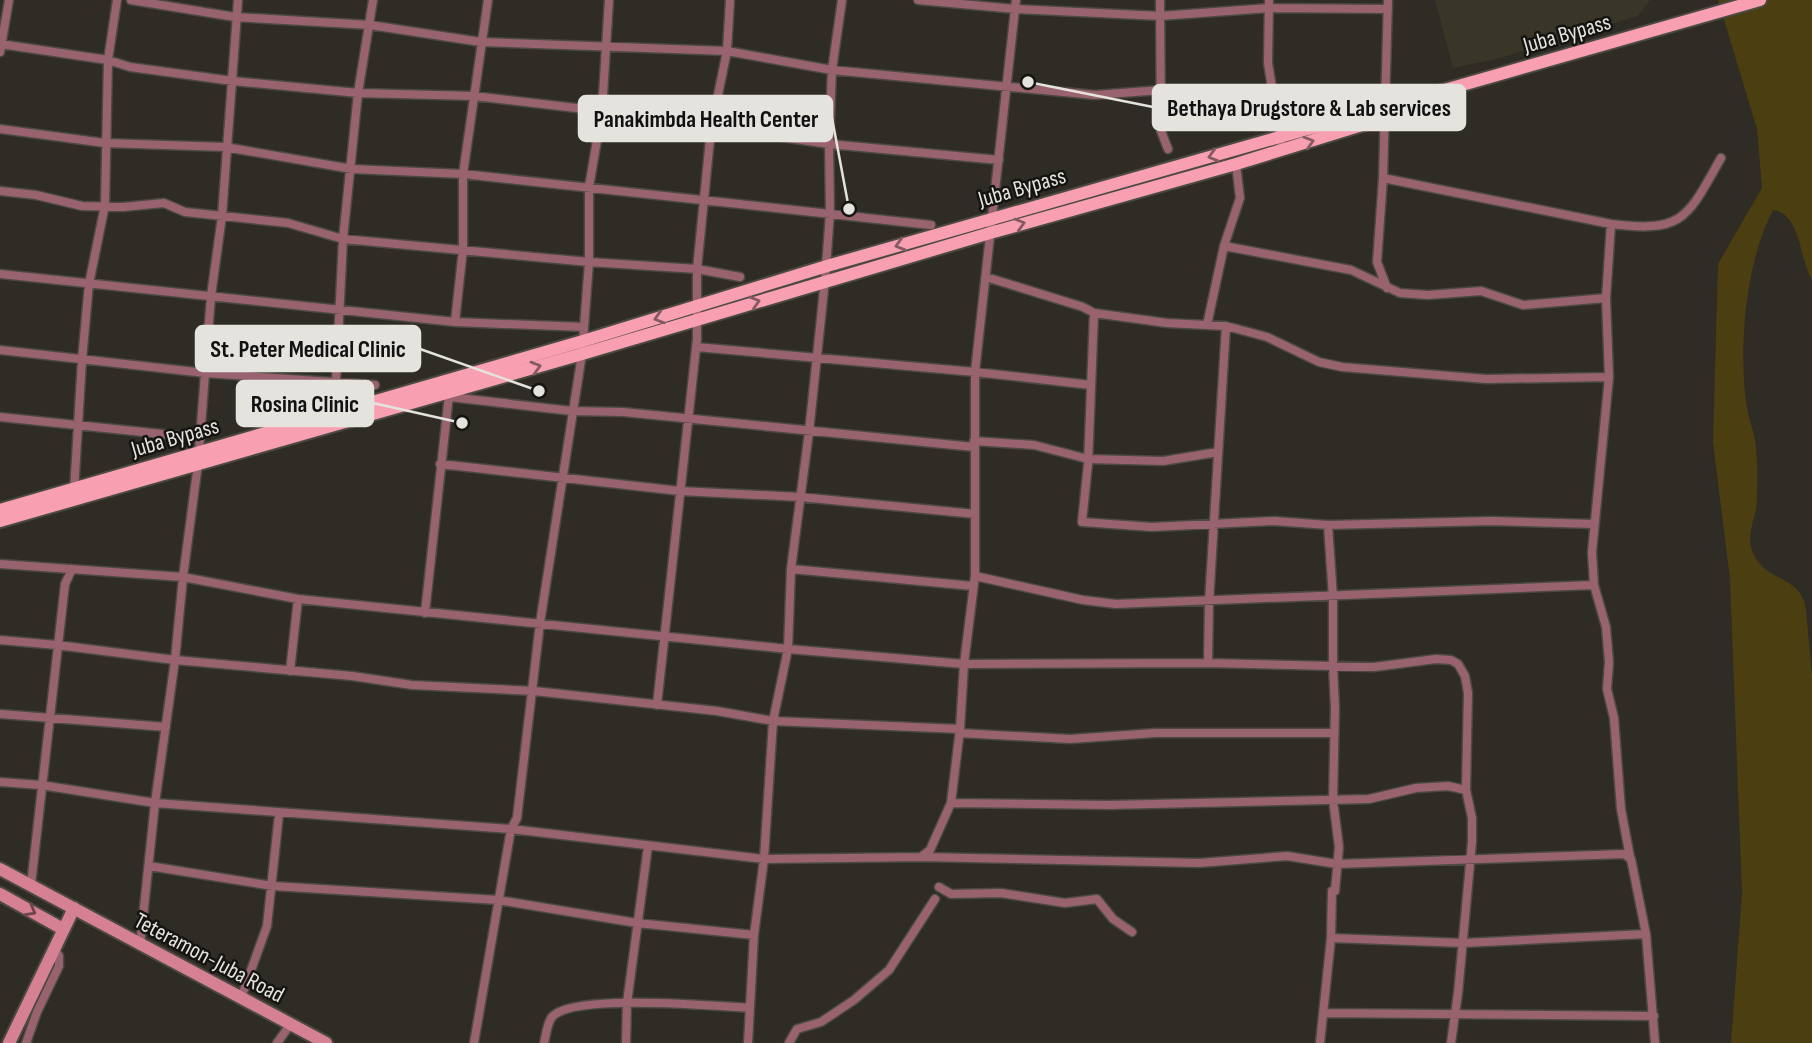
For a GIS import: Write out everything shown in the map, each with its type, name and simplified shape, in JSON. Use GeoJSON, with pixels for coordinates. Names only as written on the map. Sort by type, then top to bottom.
{"type":"FeatureCollection","features":[{"type":"Feature","properties":{"kind":"main road","name":"Juba Bypass"},"geometry":{"type":"LineString","coordinates":[[698,313],[827,266],[991,219],[1281,144],[1760,0]]}},
{"type":"Feature","properties":{"kind":"main road","name":"Juba Bypass"},"geometry":{"type":"LineString","coordinates":[[0,521],[73,495],[698,313],[1236,164],[1281,144]]}},
{"type":"Feature","properties":{"kind":"main road","name":"Juba Bypass"},"geometry":{"type":"LineString","coordinates":[[199,458],[449,394],[582,347]]}},
{"type":"Feature","properties":{"kind":"main road","name":"Juba Bypass"},"geometry":{"type":"LineString","coordinates":[[0,510],[73,495]]}},
{"type":"Feature","properties":{"kind":"main road","name":"Teteramon-Juba Road"},"geometry":{"type":"LineString","coordinates":[[0,869],[326,1043]]}},
{"type":"Feature","properties":{"kind":"main road"},"geometry":{"type":"LineString","coordinates":[[0,894],[63,929]]}},
{"type":"Feature","properties":{"kind":"main road"},"geometry":{"type":"LineString","coordinates":[[9,1043],[74,908]]}},
{"type":"Feature","properties":{"kind":"street"},"geometry":{"type":"LineString","coordinates":[[0,51],[9,0]]}},
{"type":"Feature","properties":{"kind":"street"},"geometry":{"type":"LineString","coordinates":[[73,495],[89,284],[104,205],[108,60],[117,0]]}},
{"type":"Feature","properties":{"kind":"street"},"geometry":{"type":"LineString","coordinates":[[131,0],[235,17],[370,25],[481,42],[727,51],[832,70],[1094,95],[1161,90]]}},
{"type":"Feature","properties":{"kind":"street"},"geometry":{"type":"LineString","coordinates":[[140,946],[155,803],[199,458],[211,296],[222,216],[225,147],[233,81],[238,0]]}},
{"type":"Feature","properties":{"kind":"street"},"geometry":{"type":"LineString","coordinates":[[336,381],[343,239],[358,93],[373,0]]}},
{"type":"Feature","properties":{"kind":"street"},"geometry":{"type":"LineString","coordinates":[[455,322],[463,249],[463,174],[488,0]]}},
{"type":"Feature","properties":{"kind":"street"},"geometry":{"type":"LineString","coordinates":[[474,1043],[498,900],[512,829],[517,818],[540,623],[582,347],[589,262],[589,187],[601,111],[609,0]]}},
{"type":"Feature","properties":{"kind":"street"},"geometry":{"type":"LineString","coordinates":[[657,705],[696,347],[698,269],[710,129],[727,51],[730,0]]}},
{"type":"Feature","properties":{"kind":"street"},"geometry":{"type":"LineString","coordinates":[[748,1043],[754,935],[764,859],[773,721],[788,649],[791,569],[827,266],[832,70],[842,0]]}},
{"type":"Feature","properties":{"kind":"street"},"geometry":{"type":"LineString","coordinates":[[918,0],[1160,16],[1269,4],[1388,4],[1383,178],[1377,262],[1387,288]]}},
{"type":"Feature","properties":{"kind":"street"},"geometry":{"type":"LineString","coordinates":[[1160,0],[1161,131],[1168,149]]}},
{"type":"Feature","properties":{"kind":"street"},"geometry":{"type":"LineString","coordinates":[[1269,4],[1268,63],[1281,144]]}},
{"type":"Feature","properties":{"kind":"street"},"geometry":{"type":"LineString","coordinates":[[921,857],[930,850],[951,803],[960,731],[964,664],[975,576],[975,372],[1016,5]]}},
{"type":"Feature","properties":{"kind":"street"},"geometry":{"type":"LineString","coordinates":[[0,44],[108,60],[130,67],[233,81],[358,93],[474,96],[601,111],[710,129],[829,144],[999,160]]}},
{"type":"Feature","properties":{"kind":"street"},"geometry":{"type":"LineString","coordinates":[[0,130],[105,142],[225,147],[352,169],[463,174],[931,225]]}},
{"type":"Feature","properties":{"kind":"street"},"geometry":{"type":"LineString","coordinates":[[1383,178],[1642,228],[1671,224],[1684,217],[1695,204],[1721,158]]}},
{"type":"Feature","properties":{"kind":"street"},"geometry":{"type":"LineString","coordinates":[[1207,325],[1224,246],[1240,198],[1236,164]]}},
{"type":"Feature","properties":{"kind":"street"},"geometry":{"type":"LineString","coordinates":[[0,191],[36,195],[68,204],[123,207],[164,203],[185,212],[288,222],[343,239],[589,262],[698,269],[740,277]]}},
{"type":"Feature","properties":{"kind":"street"},"geometry":{"type":"LineString","coordinates":[[1611,224],[1606,298],[1609,377],[1594,524],[1594,585],[1606,627],[1609,662],[1607,689],[1614,718],[1618,789],[1646,934],[1655,1043]]}},
{"type":"Feature","properties":{"kind":"street"},"geometry":{"type":"LineString","coordinates":[[1224,246],[1351,271],[1400,293],[1428,295],[1481,291],[1523,305],[1606,298]]}},
{"type":"Feature","properties":{"kind":"street"},"geometry":{"type":"LineString","coordinates":[[0,274],[455,322],[584,327]]}},
{"type":"Feature","properties":{"kind":"street"},"geometry":{"type":"LineString","coordinates":[[986,277],[1083,307],[1094,313],[1167,323],[1226,326],[1267,337],[1319,362],[1352,368],[1486,379],[1609,377]]}},
{"type":"Feature","properties":{"kind":"street"},"geometry":{"type":"LineString","coordinates":[[1094,313],[1088,459],[1082,522],[1152,527],[1274,522],[1328,525],[1491,520],[1594,524]]}},
{"type":"Feature","properties":{"kind":"street"},"geometry":{"type":"LineString","coordinates":[[1208,663],[1209,602],[1226,326]]}},
{"type":"Feature","properties":{"kind":"street"},"geometry":{"type":"LineString","coordinates":[[696,347],[1091,385]]}},
{"type":"Feature","properties":{"kind":"street"},"geometry":{"type":"LineString","coordinates":[[0,350],[205,373],[375,385]]}},
{"type":"Feature","properties":{"kind":"street"},"geometry":{"type":"LineString","coordinates":[[425,613],[449,394],[572,411],[623,412],[809,432],[974,444],[1034,445],[1088,459],[1163,461],[1218,452]]}},
{"type":"Feature","properties":{"kind":"street"},"geometry":{"type":"LineString","coordinates":[[0,418],[200,438]]}},
{"type":"Feature","properties":{"kind":"street"},"geometry":{"type":"LineString","coordinates":[[440,464],[680,491],[800,497],[975,513]]}},
{"type":"Feature","properties":{"kind":"street"},"geometry":{"type":"LineString","coordinates":[[1320,1043],[1331,938],[1332,891],[1335,891],[1339,847],[1333,800],[1333,598],[1328,525]]}},
{"type":"Feature","properties":{"kind":"street"},"geometry":{"type":"LineString","coordinates":[[0,564],[183,577],[298,599],[788,649],[964,664],[1208,663],[1374,667],[1436,659],[1451,660],[1458,664],[1465,676],[1468,693],[1466,790],[1472,818],[1463,943],[1451,1043]]}},
{"type":"Feature","properties":{"kind":"street"},"geometry":{"type":"LineString","coordinates":[[31,885],[57,645],[65,584],[72,569]]}},
{"type":"Feature","properties":{"kind":"street"},"geometry":{"type":"LineString","coordinates":[[791,569],[973,586]]}},
{"type":"Feature","properties":{"kind":"street"},"geometry":{"type":"LineString","coordinates":[[975,576],[1083,600],[1116,604],[1333,598],[1371,594],[1594,585]]}},
{"type":"Feature","properties":{"kind":"street"},"geometry":{"type":"LineString","coordinates":[[290,671],[298,599]]}},
{"type":"Feature","properties":{"kind":"street"},"geometry":{"type":"LineString","coordinates":[[0,640],[352,676],[412,685],[534,691],[773,721],[1070,739],[1155,733],[1334,733]]}},
{"type":"Feature","properties":{"kind":"street"},"geometry":{"type":"LineString","coordinates":[[0,714],[166,727]]}},
{"type":"Feature","properties":{"kind":"street"},"geometry":{"type":"LineString","coordinates":[[0,782],[41,785],[155,803],[512,829],[764,859],[921,857],[1199,863],[1287,856],[1337,864],[1612,853],[1630,857]]}},
{"type":"Feature","properties":{"kind":"street"},"geometry":{"type":"LineString","coordinates":[[951,803],[1109,804],[1333,800],[1369,799],[1416,788],[1448,786],[1466,790]]}},
{"type":"Feature","properties":{"kind":"street"},"geometry":{"type":"LineString","coordinates":[[241,998],[267,926],[279,814]]}},
{"type":"Feature","properties":{"kind":"street"},"geometry":{"type":"LineString","coordinates":[[626,1043],[627,1003],[648,846]]}},
{"type":"Feature","properties":{"kind":"street"},"geometry":{"type":"LineString","coordinates":[[149,866],[273,886],[498,900],[637,923],[754,935]]}},
{"type":"Feature","properties":{"kind":"street"},"geometry":{"type":"LineString","coordinates":[[939,887],[951,894],[1001,892],[1065,903],[1097,899],[1113,919],[1132,932]]}},
{"type":"Feature","properties":{"kind":"street"},"geometry":{"type":"LineString","coordinates":[[789,1043],[797,1029],[821,1022],[889,970],[935,899]]}},
{"type":"Feature","properties":{"kind":"street"},"geometry":{"type":"LineString","coordinates":[[1331,938],[1463,943],[1646,934]]}},
{"type":"Feature","properties":{"kind":"street"},"geometry":{"type":"LineString","coordinates":[[26,1043],[37,1012],[59,966],[59,956],[53,947]]}},
{"type":"Feature","properties":{"kind":"street"},"geometry":{"type":"LineString","coordinates":[[544,1043],[553,1015],[581,1006],[627,1003],[750,1008]]}},
{"type":"Feature","properties":{"kind":"street"},"geometry":{"type":"LineString","coordinates":[[1323,1013],[1654,1016]]}},
{"type":"Feature","properties":{"kind":"street"},"geometry":{"type":"LineString","coordinates":[[277,1043],[290,1025]]}},
{"type":"Feature","properties":{"kind":"shaded area"},"geometry":{"type":"Polygon","coordinates":[[[1435,0],[1650,0],[1638,16],[1496,59],[1453,68],[1435,0]]]}},
{"type":"Feature","properties":{"kind":"shaded area"},"geometry":{"type":"Polygon","coordinates":[[[1718,0],[1812,0],[1812,280],[1794,228],[1782,213],[1773,210],[1763,231],[1750,281],[1743,360],[1747,409],[1755,440],[1757,462],[1757,505],[1750,544],[1758,562],[1765,569],[1798,590],[1806,610],[1812,675],[1812,1043],[1731,1043],[1742,893],[1730,579],[1713,442],[1718,264],[1762,188],[1757,129],[1718,0]]]}},
{"type":"Feature","properties":{"kind":"place","name":"Bethaya Drugstore & Lab services"},"geometry":{"type":"Point","coordinates":[1028,82]}},
{"type":"Feature","properties":{"kind":"place","name":"Panakimbda Health Center"},"geometry":{"type":"Point","coordinates":[849,209]}},
{"type":"Feature","properties":{"kind":"place","name":"St. Peter Medical Clinic"},"geometry":{"type":"Point","coordinates":[539,391]}},
{"type":"Feature","properties":{"kind":"place","name":"Rosina Clinic"},"geometry":{"type":"Point","coordinates":[462,423]}}]}
